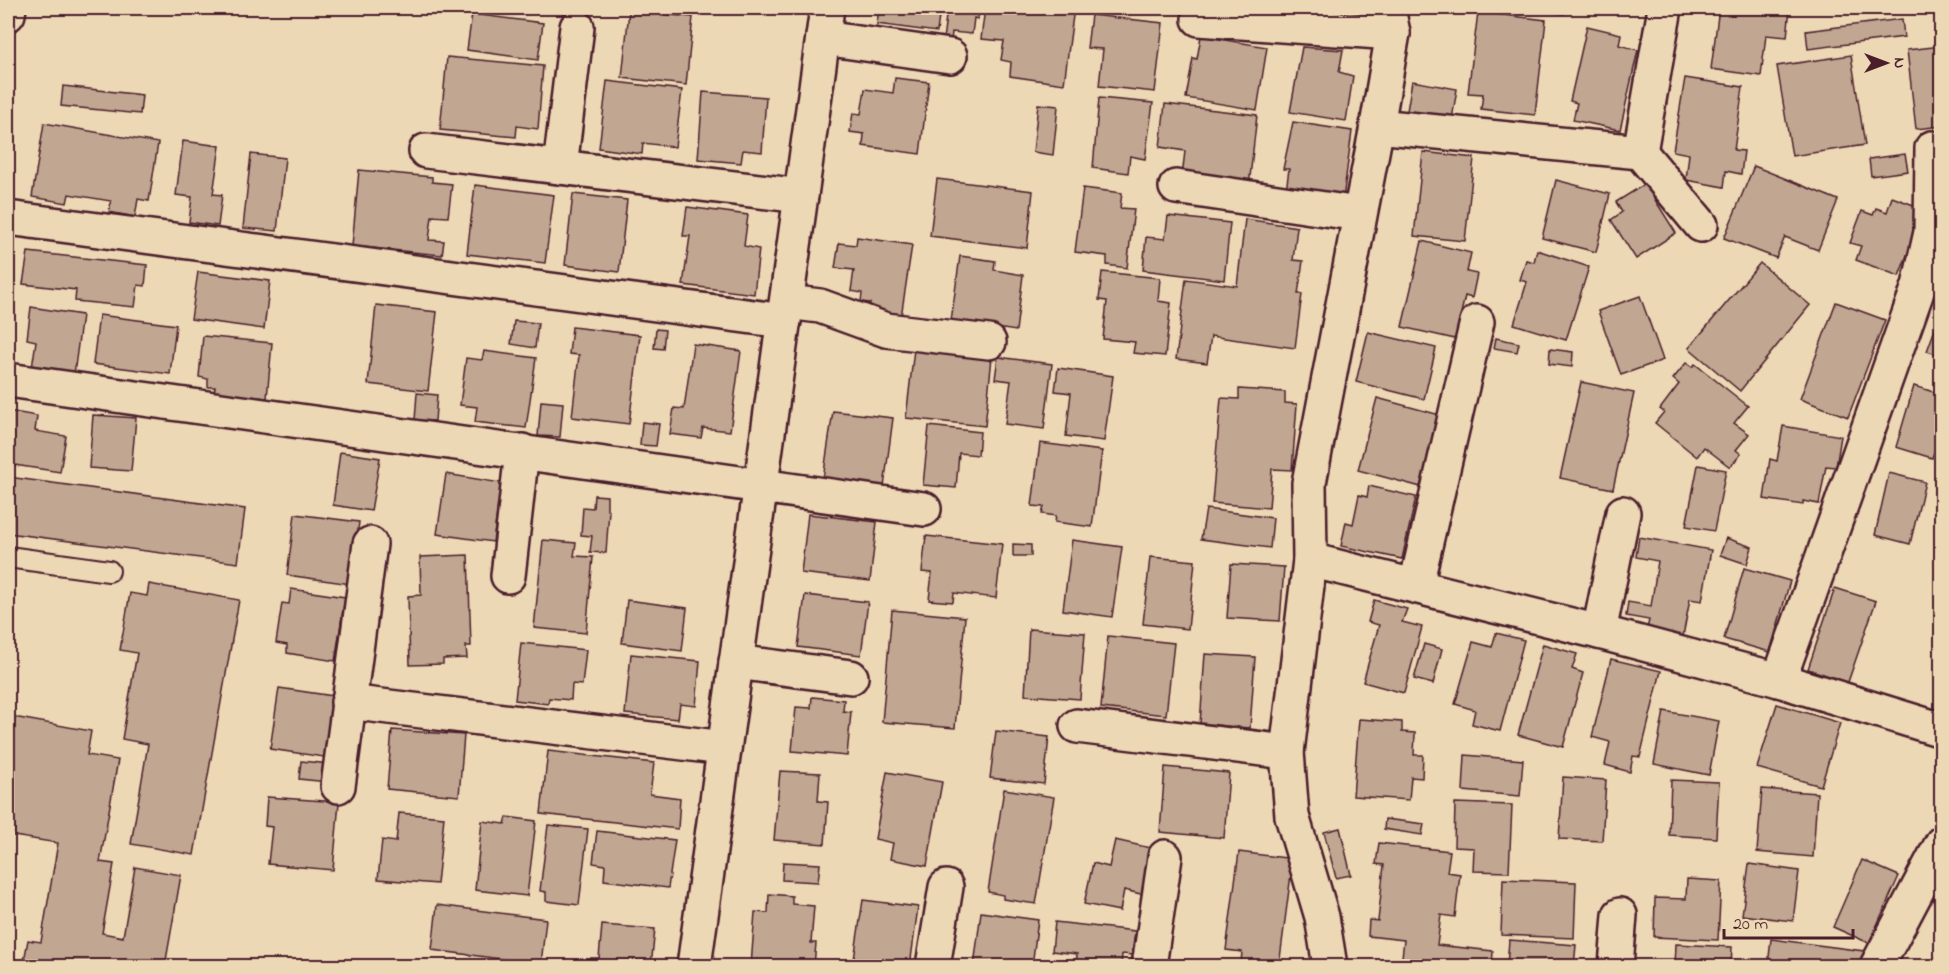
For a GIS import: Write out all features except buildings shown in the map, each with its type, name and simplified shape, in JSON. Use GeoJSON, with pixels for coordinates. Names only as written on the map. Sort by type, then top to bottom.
{"type":"FeatureCollection","features":[{"type":"Feature","properties":{"kind":"street"},"geometry":{"type":"LineString","coordinates":[[8,14],[9,8]]}},
{"type":"Feature","properties":{"kind":"street"},"geometry":{"type":"LineString","coordinates":[[1640,152],[1665,8]]}},
{"type":"Feature","properties":{"kind":"street"},"geometry":{"type":"LineString","coordinates":[[1199,19],[1390,20],[1377,126],[1309,483],[1310,560],[1287,752],[1292,816],[1322,917],[1329,966]]}},
{"type":"Feature","properties":{"kind":"street"},"geometry":{"type":"LineString","coordinates":[[694,966],[825,23],[950,56]]}},
{"type":"Feature","properties":{"kind":"street"},"geometry":{"type":"LineString","coordinates":[[560,167],[577,27]]}},
{"type":"Feature","properties":{"kind":"street"},"geometry":{"type":"LineString","coordinates":[[1377,126],[1640,152],[1701,225]]}},
{"type":"Feature","properties":{"kind":"street"},"geometry":{"type":"LineString","coordinates":[[1779,680],[1919,286],[1931,232],[1932,148]]}},
{"type":"Feature","properties":{"kind":"street"},"geometry":{"type":"LineString","coordinates":[[426,151],[801,196]]}},
{"type":"Feature","properties":{"kind":"street"},"geometry":{"type":"LineString","coordinates":[[1176,187],[1359,214]]}},
{"type":"Feature","properties":{"kind":"street"},"geometry":{"type":"LineString","coordinates":[[8,218],[785,311],[820,306],[886,330],[989,342]]}},
{"type":"Feature","properties":{"kind":"street"},"geometry":{"type":"LineString","coordinates":[[1416,585],[1477,322]]}},
{"type":"Feature","properties":{"kind":"street"},"geometry":{"type":"LineString","coordinates":[[8,380],[924,509]]}},
{"type":"Feature","properties":{"kind":"street"},"geometry":{"type":"LineString","coordinates":[[508,576],[522,451]]}},
{"type":"Feature","properties":{"kind":"street"},"geometry":{"type":"LineString","coordinates":[[1599,632],[1623,513]]}},
{"type":"Feature","properties":{"kind":"street"},"geometry":{"type":"LineString","coordinates":[[338,786],[370,544]]}},
{"type":"Feature","properties":{"kind":"street"},"geometry":{"type":"LineString","coordinates":[[1310,560],[1416,585],[1779,680],[1941,730]]}},
{"type":"Feature","properties":{"kind":"street"},"geometry":{"type":"LineString","coordinates":[[736,662],[850,677]]}},
{"type":"Feature","properties":{"kind":"street"},"geometry":{"type":"LineString","coordinates":[[348,702],[724,748]]}},
{"type":"Feature","properties":{"kind":"street"},"geometry":{"type":"LineString","coordinates":[[1077,726],[1287,752]]}},
{"type":"Feature","properties":{"kind":"street"},"geometry":{"type":"LineString","coordinates":[[1877,966],[1941,843]]}},
{"type":"Feature","properties":{"kind":"street"},"geometry":{"type":"LineString","coordinates":[[1149,966],[1166,856]]}},
{"type":"Feature","properties":{"kind":"street"},"geometry":{"type":"LineString","coordinates":[[933,966],[946,887]]}},
{"type":"Feature","properties":{"kind":"street"},"geometry":{"type":"LineString","coordinates":[[1616,966],[1620,915]]}},
{"type":"Feature","properties":{"kind":"lane"},"geometry":{"type":"LineString","coordinates":[[8,557],[109,571]]}}]}
